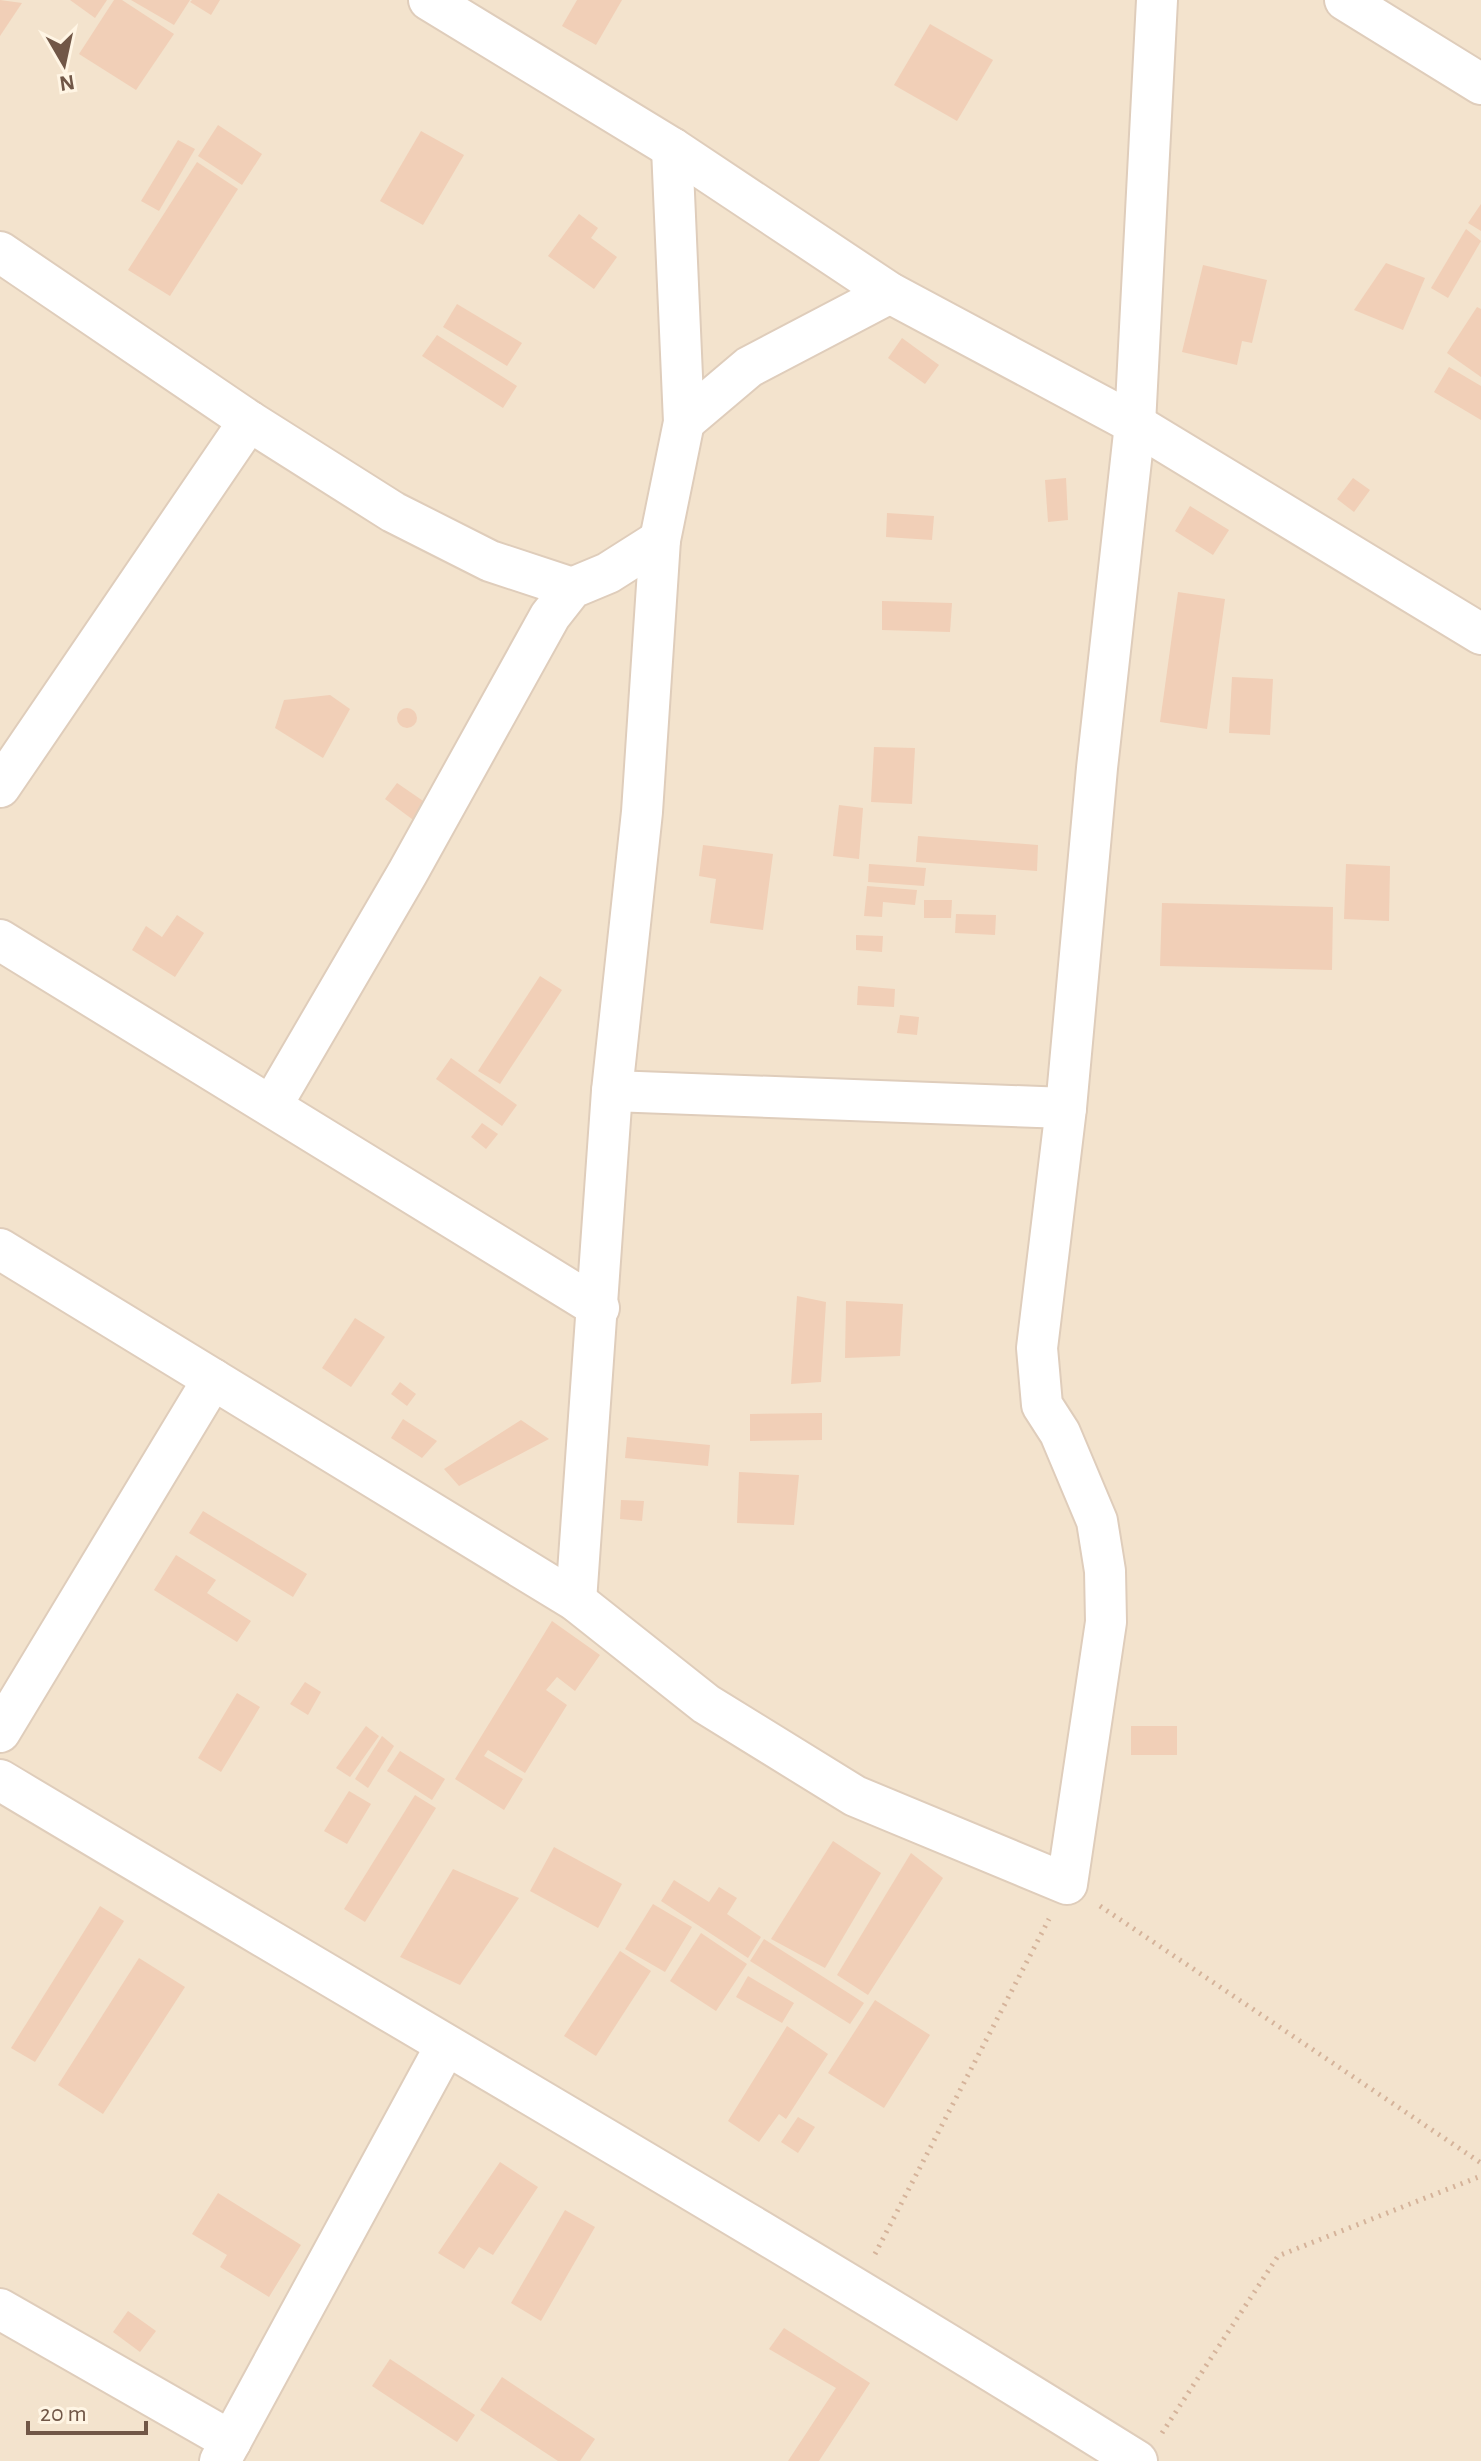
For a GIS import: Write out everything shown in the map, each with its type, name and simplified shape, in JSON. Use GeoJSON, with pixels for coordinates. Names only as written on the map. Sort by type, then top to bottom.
{"type":"FeatureCollection","features":[{"type":"Feature","properties":{"kind":"street"},"geometry":{"type":"LineString","coordinates":[[429,0],[672,148],[890,293],[1135,424],[1481,634]]}},
{"type":"Feature","properties":{"kind":"street"},"geometry":{"type":"LineString","coordinates":[[0,1249],[576,1601],[706,1704],[855,1796],[1067,1884],[1106,1622],[1105,1571],[1097,1521],[1060,1433],[1038,1393],[1037,1348],[1066,1108],[1097,768],[1135,424],[1157,0]]}},
{"type":"Feature","properties":{"kind":"street"},"geometry":{"type":"LineString","coordinates":[[1345,0],[1481,84]]}},
{"type":"Feature","properties":{"kind":"street"},"geometry":{"type":"LineString","coordinates":[[576,1601],[612,1091],[642,812],[660,540],[684,422],[672,148]]}},
{"type":"Feature","properties":{"kind":"street"},"geometry":{"type":"LineString","coordinates":[[0,252],[249,421],[393,512],[490,561],[572,588]]}},
{"type":"Feature","properties":{"kind":"street"},"geometry":{"type":"LineString","coordinates":[[684,422],[749,367],[890,293]]}},
{"type":"Feature","properties":{"kind":"street"},"geometry":{"type":"LineString","coordinates":[[0,787],[249,421]]}},
{"type":"Feature","properties":{"kind":"street"},"geometry":{"type":"LineString","coordinates":[[272,1105],[408,872],[550,616],[572,588],[608,573],[660,540]]}},
{"type":"Feature","properties":{"kind":"street"},"geometry":{"type":"LineString","coordinates":[[0,940],[599,1308]]}},
{"type":"Feature","properties":{"kind":"street"},"geometry":{"type":"LineString","coordinates":[[612,1091],[1066,1108]]}},
{"type":"Feature","properties":{"kind":"street"},"geometry":{"type":"LineString","coordinates":[[0,1732],[213,1379]]}},
{"type":"Feature","properties":{"kind":"street"},"geometry":{"type":"LineString","coordinates":[[0,1780],[445,2047],[858,2287],[1149,2448]]}},
{"type":"Feature","properties":{"kind":"street"},"geometry":{"type":"LineString","coordinates":[[0,2309],[225,2451],[445,2047]]}},
{"type":"Feature","properties":{"kind":"path"},"geometry":{"type":"LineString","coordinates":[[858,2287],[1067,1884],[1481,2163]]}},
{"type":"Feature","properties":{"kind":"path"},"geometry":{"type":"LineString","coordinates":[[1149,2448],[1278,2256],[1481,2176]]}},
{"type":"Feature","properties":{"kind":"shaded area"},"geometry":{"type":"Polygon","coordinates":[[[0,0],[1481,0],[1481,2461],[0,2461],[0,0]]]}},
{"type":"Feature","properties":{"kind":"building"},"geometry":{"type":"Polygon","coordinates":[[[0,0],[22,3],[0,36],[0,0]]]}},
{"type":"Feature","properties":{"kind":"building"},"geometry":{"type":"Polygon","coordinates":[[[70,0],[107,0],[95,18],[70,0]]]}},
{"type":"Feature","properties":{"kind":"building"},"geometry":{"type":"Polygon","coordinates":[[[114,0],[122,0],[174,34],[136,90],[79,54],[114,0]]]}},
{"type":"Feature","properties":{"kind":"building"},"geometry":{"type":"Polygon","coordinates":[[[131,0],[190,0],[174,25],[131,0]]]}},
{"type":"Feature","properties":{"kind":"building"},"geometry":{"type":"Polygon","coordinates":[[[220,0],[211,15],[190,2],[220,0]]]}},
{"type":"Feature","properties":{"kind":"building"},"geometry":{"type":"Polygon","coordinates":[[[577,0],[622,0],[596,45],[562,26],[577,0]]]}},
{"type":"Feature","properties":{"kind":"building"},"geometry":{"type":"Polygon","coordinates":[[[930,24],[993,60],[957,121],[894,85],[930,24]]]}},
{"type":"Feature","properties":{"kind":"building"},"geometry":{"type":"Polygon","coordinates":[[[218,125],[262,154],[242,185],[198,156],[218,125]]]}},
{"type":"Feature","properties":{"kind":"building"},"geometry":{"type":"Polygon","coordinates":[[[421,131],[464,155],[423,225],[380,201],[421,131]]]}},
{"type":"Feature","properties":{"kind":"building"},"geometry":{"type":"Polygon","coordinates":[[[178,140],[195,149],[159,211],[141,201],[178,140]]]}},
{"type":"Feature","properties":{"kind":"building"},"geometry":{"type":"Polygon","coordinates":[[[197,162],[238,189],[170,296],[128,270],[197,162]]]}},
{"type":"Feature","properties":{"kind":"building"},"geometry":{"type":"Polygon","coordinates":[[[1481,204],[1481,231],[1468,223],[1481,204]]]}},
{"type":"Feature","properties":{"kind":"building"},"geometry":{"type":"Polygon","coordinates":[[[579,214],[598,228],[591,238],[617,257],[594,289],[548,256],[579,214]]]}},
{"type":"Feature","properties":{"kind":"building"},"geometry":{"type":"Polygon","coordinates":[[[1466,229],[1481,241],[1448,298],[1431,288],[1466,229]]]}},
{"type":"Feature","properties":{"kind":"building"},"geometry":{"type":"Polygon","coordinates":[[[1386,263],[1425,278],[1403,330],[1354,310],[1386,263]]]}},
{"type":"Feature","properties":{"kind":"building"},"geometry":{"type":"Polygon","coordinates":[[[1203,265],[1267,280],[1252,343],[1242,341],[1237,365],[1182,352],[1203,265]]]}},
{"type":"Feature","properties":{"kind":"building"},"geometry":{"type":"Polygon","coordinates":[[[457,304],[522,343],[507,366],[443,327],[457,304]]]}},
{"type":"Feature","properties":{"kind":"building"},"geometry":{"type":"Polygon","coordinates":[[[1477,307],[1481,309],[1481,377],[1447,353],[1477,307]]]}},
{"type":"Feature","properties":{"kind":"building"},"geometry":{"type":"Polygon","coordinates":[[[437,335],[517,386],[503,408],[422,356],[437,335]]]}},
{"type":"Feature","properties":{"kind":"building"},"geometry":{"type":"Polygon","coordinates":[[[902,338],[939,365],[925,384],[888,358],[902,338]]]}},
{"type":"Feature","properties":{"kind":"building"},"geometry":{"type":"Polygon","coordinates":[[[1449,367],[1481,386],[1481,420],[1434,392],[1449,367]]]}},
{"type":"Feature","properties":{"kind":"building"},"geometry":{"type":"Polygon","coordinates":[[[1066,478],[1068,520],[1048,522],[1045,480],[1066,478]]]}},
{"type":"Feature","properties":{"kind":"building"},"geometry":{"type":"Polygon","coordinates":[[[1353,478],[1370,490],[1354,512],[1337,499],[1353,478]]]}},
{"type":"Feature","properties":{"kind":"building"},"geometry":{"type":"Polygon","coordinates":[[[1190,506],[1229,530],[1213,555],[1175,531],[1190,506]]]}},
{"type":"Feature","properties":{"kind":"building"},"geometry":{"type":"Polygon","coordinates":[[[887,513],[934,516],[932,540],[886,537],[887,513]]]}},
{"type":"Feature","properties":{"kind":"building"},"geometry":{"type":"Polygon","coordinates":[[[1178,592],[1225,599],[1207,729],[1160,722],[1178,592]]]}},
{"type":"Feature","properties":{"kind":"building"},"geometry":{"type":"Polygon","coordinates":[[[882,601],[952,603],[950,632],[882,630],[882,601]]]}},
{"type":"Feature","properties":{"kind":"building"},"geometry":{"type":"Polygon","coordinates":[[[1232,677],[1273,679],[1270,735],[1229,733],[1232,677]]]}},
{"type":"Feature","properties":{"kind":"building"},"geometry":{"type":"Polygon","coordinates":[[[330,695],[350,709],[323,758],[275,728],[284,700],[330,695]]]}},
{"type":"Feature","properties":{"kind":"building"},"geometry":{"type":"Polygon","coordinates":[[[407,708],[414,711],[417,718],[414,725],[407,728],[400,725],[397,718],[400,711],[407,708]]]}},
{"type":"Feature","properties":{"kind":"building"},"geometry":{"type":"Polygon","coordinates":[[[874,747],[915,748],[912,804],[871,802],[874,747]]]}},
{"type":"Feature","properties":{"kind":"building"},"geometry":{"type":"Polygon","coordinates":[[[397,783],[429,805],[416,822],[385,799],[397,783]]]}},
{"type":"Feature","properties":{"kind":"building"},"geometry":{"type":"Polygon","coordinates":[[[839,805],[863,808],[859,859],[833,856],[839,805]]]}},
{"type":"Feature","properties":{"kind":"building"},"geometry":{"type":"Polygon","coordinates":[[[918,836],[1038,845],[1037,871],[916,862],[918,836]]]}},
{"type":"Feature","properties":{"kind":"building"},"geometry":{"type":"Polygon","coordinates":[[[703,845],[773,854],[763,930],[710,923],[716,879],[699,876],[703,845]]]}},
{"type":"Feature","properties":{"kind":"building"},"geometry":{"type":"Polygon","coordinates":[[[869,864],[926,868],[924,886],[868,882],[869,864]]]}},
{"type":"Feature","properties":{"kind":"building"},"geometry":{"type":"Polygon","coordinates":[[[1346,864],[1390,866],[1389,921],[1344,919],[1346,864]]]}},
{"type":"Feature","properties":{"kind":"building"},"geometry":{"type":"Polygon","coordinates":[[[867,886],[917,890],[915,905],[883,902],[882,917],[864,916],[867,886]]]}},
{"type":"Feature","properties":{"kind":"building"},"geometry":{"type":"Polygon","coordinates":[[[924,900],[952,900],[951,918],[924,918],[924,900]]]}},
{"type":"Feature","properties":{"kind":"building"},"geometry":{"type":"Polygon","coordinates":[[[1162,903],[1333,907],[1332,970],[1160,966],[1162,903]]]}},
{"type":"Feature","properties":{"kind":"building"},"geometry":{"type":"Polygon","coordinates":[[[956,914],[996,915],[995,935],[955,933],[956,914]]]}},
{"type":"Feature","properties":{"kind":"building"},"geometry":{"type":"Polygon","coordinates":[[[177,915],[204,933],[175,977],[132,950],[146,926],[162,937],[177,915]]]}},
{"type":"Feature","properties":{"kind":"building"},"geometry":{"type":"Polygon","coordinates":[[[856,935],[883,936],[882,952],[856,950],[856,935]]]}},
{"type":"Feature","properties":{"kind":"building"},"geometry":{"type":"Polygon","coordinates":[[[540,976],[562,990],[500,1084],[478,1071],[540,976]]]}},
{"type":"Feature","properties":{"kind":"building"},"geometry":{"type":"Polygon","coordinates":[[[858,986],[895,989],[894,1007],[857,1005],[858,986]]]}},
{"type":"Feature","properties":{"kind":"building"},"geometry":{"type":"Polygon","coordinates":[[[900,1015],[919,1017],[917,1035],[897,1033],[900,1015]]]}},
{"type":"Feature","properties":{"kind":"building"},"geometry":{"type":"Polygon","coordinates":[[[451,1058],[517,1105],[502,1126],[436,1079],[451,1058]]]}},
{"type":"Feature","properties":{"kind":"building"},"geometry":{"type":"Polygon","coordinates":[[[482,1123],[498,1134],[486,1149],[471,1137],[482,1123]]]}},
{"type":"Feature","properties":{"kind":"building"},"geometry":{"type":"Polygon","coordinates":[[[797,1296],[826,1302],[821,1382],[791,1384],[797,1296]]]}},
{"type":"Feature","properties":{"kind":"building"},"geometry":{"type":"Polygon","coordinates":[[[846,1301],[903,1304],[900,1356],[845,1358],[846,1301]]]}},
{"type":"Feature","properties":{"kind":"building"},"geometry":{"type":"Polygon","coordinates":[[[355,1318],[385,1337],[351,1387],[322,1368],[355,1318]]]}},
{"type":"Feature","properties":{"kind":"building"},"geometry":{"type":"Polygon","coordinates":[[[400,1382],[416,1394],[407,1406],[391,1394],[400,1382]]]}},
{"type":"Feature","properties":{"kind":"building"},"geometry":{"type":"Polygon","coordinates":[[[822,1413],[822,1440],[750,1441],[750,1414],[822,1413]]]}},
{"type":"Feature","properties":{"kind":"building"},"geometry":{"type":"Polygon","coordinates":[[[403,1419],[437,1441],[422,1458],[391,1438],[403,1419]]]}},
{"type":"Feature","properties":{"kind":"building"},"geometry":{"type":"Polygon","coordinates":[[[521,1420],[549,1439],[459,1486],[444,1469],[521,1420]]]}},
{"type":"Feature","properties":{"kind":"building"},"geometry":{"type":"Polygon","coordinates":[[[627,1437],[710,1445],[708,1466],[625,1458],[627,1437]]]}},
{"type":"Feature","properties":{"kind":"building"},"geometry":{"type":"Polygon","coordinates":[[[739,1472],[799,1475],[794,1525],[737,1523],[739,1472]]]}},
{"type":"Feature","properties":{"kind":"building"},"geometry":{"type":"Polygon","coordinates":[[[621,1500],[644,1501],[642,1521],[620,1519],[621,1500]]]}},
{"type":"Feature","properties":{"kind":"building"},"geometry":{"type":"Polygon","coordinates":[[[203,1511],[307,1574],[293,1597],[189,1533],[203,1511]]]}},
{"type":"Feature","properties":{"kind":"building"},"geometry":{"type":"Polygon","coordinates":[[[176,1555],[216,1580],[207,1593],[251,1621],[237,1642],[154,1590],[176,1555]]]}},
{"type":"Feature","properties":{"kind":"building"},"geometry":{"type":"Polygon","coordinates":[[[552,1621],[600,1655],[575,1691],[557,1677],[546,1690],[567,1705],[525,1773],[488,1750],[484,1756],[523,1779],[504,1810],[455,1779],[552,1621]]]}},
{"type":"Feature","properties":{"kind":"building"},"geometry":{"type":"Polygon","coordinates":[[[305,1682],[321,1692],[308,1715],[290,1704],[305,1682]]]}},
{"type":"Feature","properties":{"kind":"building"},"geometry":{"type":"Polygon","coordinates":[[[237,1693],[260,1707],[221,1772],[198,1758],[237,1693]]]}},
{"type":"Feature","properties":{"kind":"building"},"geometry":{"type":"Polygon","coordinates":[[[366,1726],[379,1736],[350,1777],[336,1768],[366,1726]]]}},
{"type":"Feature","properties":{"kind":"building"},"geometry":{"type":"Polygon","coordinates":[[[1131,1726],[1177,1726],[1177,1755],[1131,1755],[1131,1726]]]}},
{"type":"Feature","properties":{"kind":"building"},"geometry":{"type":"Polygon","coordinates":[[[382,1736],[394,1746],[368,1788],[355,1779],[382,1736]]]}},
{"type":"Feature","properties":{"kind":"building"},"geometry":{"type":"Polygon","coordinates":[[[400,1751],[445,1779],[432,1800],[387,1771],[400,1751]]]}},
{"type":"Feature","properties":{"kind":"building"},"geometry":{"type":"Polygon","coordinates":[[[349,1791],[371,1804],[347,1844],[324,1831],[349,1791]]]}},
{"type":"Feature","properties":{"kind":"building"},"geometry":{"type":"Polygon","coordinates":[[[415,1795],[436,1808],[365,1922],[344,1909],[415,1795]]]}},
{"type":"Feature","properties":{"kind":"building"},"geometry":{"type":"Polygon","coordinates":[[[833,1841],[881,1873],[825,1968],[771,1939],[833,1841]]]}},
{"type":"Feature","properties":{"kind":"building"},"geometry":{"type":"Polygon","coordinates":[[[554,1847],[622,1884],[598,1928],[530,1891],[554,1847]]]}},
{"type":"Feature","properties":{"kind":"building"},"geometry":{"type":"Polygon","coordinates":[[[911,1853],[943,1878],[868,1995],[837,1975],[911,1853]]]}},
{"type":"Feature","properties":{"kind":"building"},"geometry":{"type":"Polygon","coordinates":[[[453,1869],[519,1898],[460,1985],[400,1957],[453,1869]]]}},
{"type":"Feature","properties":{"kind":"building"},"geometry":{"type":"Polygon","coordinates":[[[674,1880],[709,1902],[719,1887],[737,1898],[727,1914],[761,1937],[748,1958],[661,1901],[674,1880]]]}},
{"type":"Feature","properties":{"kind":"building"},"geometry":{"type":"Polygon","coordinates":[[[653,1904],[692,1927],[665,1972],[625,1949],[653,1904]]]}},
{"type":"Feature","properties":{"kind":"building"},"geometry":{"type":"Polygon","coordinates":[[[100,1906],[124,1921],[35,2062],[11,2048],[100,1906]]]}},
{"type":"Feature","properties":{"kind":"building"},"geometry":{"type":"Polygon","coordinates":[[[701,1933],[747,1964],[716,2011],[670,1981],[701,1933]]]}},
{"type":"Feature","properties":{"kind":"building"},"geometry":{"type":"Polygon","coordinates":[[[764,1939],[864,2003],[850,2024],[750,1961],[764,1939]]]}},
{"type":"Feature","properties":{"kind":"building"},"geometry":{"type":"Polygon","coordinates":[[[620,1951],[651,1971],[596,2056],[564,2036],[620,1951]]]}},
{"type":"Feature","properties":{"kind":"building"},"geometry":{"type":"Polygon","coordinates":[[[139,1958],[185,1987],[103,2114],[58,2085],[139,1958]]]}},
{"type":"Feature","properties":{"kind":"building"},"geometry":{"type":"Polygon","coordinates":[[[748,1976],[794,2003],[782,2023],[736,1997],[748,1976]]]}},
{"type":"Feature","properties":{"kind":"building"},"geometry":{"type":"Polygon","coordinates":[[[875,2000],[930,2035],[884,2108],[828,2073],[875,2000]]]}},
{"type":"Feature","properties":{"kind":"building"},"geometry":{"type":"Polygon","coordinates":[[[787,2026],[828,2054],[786,2119],[779,2114],[759,2142],[728,2121],[787,2026]]]}},
{"type":"Feature","properties":{"kind":"building"},"geometry":{"type":"Polygon","coordinates":[[[798,2117],[815,2127],[798,2153],[781,2142],[798,2117]]]}},
{"type":"Feature","properties":{"kind":"building"},"geometry":{"type":"Polygon","coordinates":[[[500,2162],[538,2187],[493,2255],[479,2247],[464,2269],[438,2253],[500,2162]]]}},
{"type":"Feature","properties":{"kind":"building"},"geometry":{"type":"Polygon","coordinates":[[[218,2193],[301,2245],[269,2297],[220,2267],[227,2255],[192,2234],[218,2193]]]}},
{"type":"Feature","properties":{"kind":"building"},"geometry":{"type":"Polygon","coordinates":[[[565,2210],[595,2227],[541,2321],[511,2303],[565,2210]]]}},
{"type":"Feature","properties":{"kind":"building"},"geometry":{"type":"Polygon","coordinates":[[[128,2311],[156,2331],[140,2352],[113,2332],[128,2311]]]}},
{"type":"Feature","properties":{"kind":"building"},"geometry":{"type":"Polygon","coordinates":[[[784,2328],[870,2383],[819,2461],[788,2461],[836,2388],[769,2349],[784,2328]]]}},
{"type":"Feature","properties":{"kind":"building"},"geometry":{"type":"Polygon","coordinates":[[[390,2359],[475,2415],[457,2442],[372,2386],[390,2359]]]}},
{"type":"Feature","properties":{"kind":"building"},"geometry":{"type":"Polygon","coordinates":[[[502,2377],[595,2439],[580,2461],[558,2461],[480,2410],[502,2377]]]}}]}
